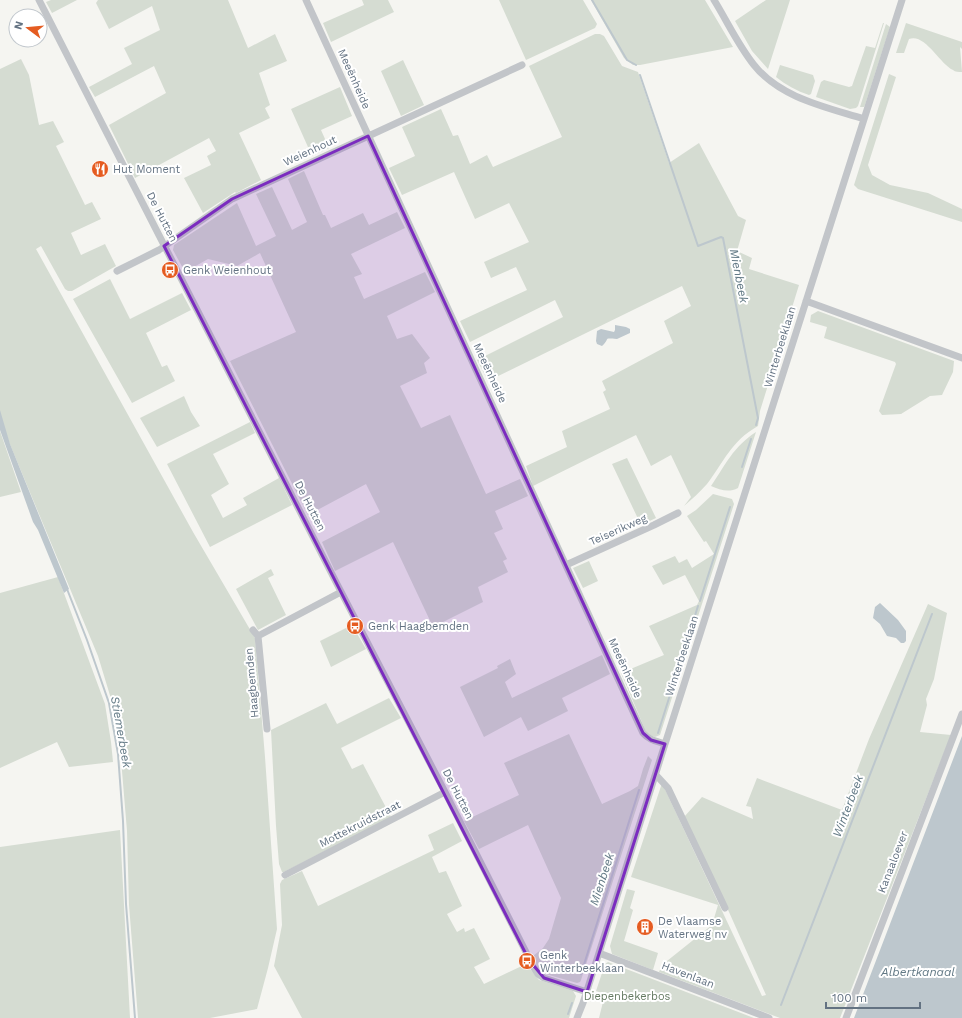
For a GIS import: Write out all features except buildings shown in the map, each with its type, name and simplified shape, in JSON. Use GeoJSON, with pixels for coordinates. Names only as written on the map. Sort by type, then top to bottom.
{"type":"FeatureCollection","features":[{"type":"Feature","properties":{"kind":"street","name":"De Hutten"},"geometry":{"type":"LineString","coordinates":[[39,0],[534,968],[538,974],[544,978],[587,992]]}},
{"type":"Feature","properties":{"kind":"street","name":"Meeënheide"},"geometry":{"type":"LineString","coordinates":[[306,0],[643,733],[647,738],[665,744]]}},
{"type":"Feature","properties":{"kind":"street"},"geometry":{"type":"LineString","coordinates":[[714,0],[754,65],[768,79],[785,91],[801,99],[864,119]]}},
{"type":"Feature","properties":{"kind":"street","name":"Winterbeeklaan"},"geometry":{"type":"LineString","coordinates":[[578,1018],[600,953],[902,0]]}},
{"type":"Feature","properties":{"kind":"street","name":"Weienhout"},"geometry":{"type":"LineString","coordinates":[[117,271],[164,246],[232,199],[522,65]]}},
{"type":"Feature","properties":{"kind":"street","name":"Winterbeeklaan"},"geometry":{"type":"LineString","coordinates":[[806,301],[962,358]]}},
{"type":"Feature","properties":{"kind":"street","name":"Teiserikweg"},"geometry":{"type":"LineString","coordinates":[[566,565],[678,513]]}},
{"type":"Feature","properties":{"kind":"street","name":"Haagbemden"},"geometry":{"type":"LineString","coordinates":[[267,729],[256,633],[341,592]]}},
{"type":"Feature","properties":{"kind":"street","name":"Kanaaloever"},"geometry":{"type":"LineString","coordinates":[[846,1018],[962,714]]}},
{"type":"Feature","properties":{"kind":"street"},"geometry":{"type":"LineString","coordinates":[[656,774],[668,788],[725,908]]}},
{"type":"Feature","properties":{"kind":"street","name":"Mottekruidstraat"},"geometry":{"type":"LineString","coordinates":[[285,875],[445,792]]}},
{"type":"Feature","properties":{"kind":"street","name":"Havenlaan"},"geometry":{"type":"LineString","coordinates":[[600,953],[769,1018]]}},
{"type":"Feature","properties":{"kind":"highlighted area"},"geometry":{"type":"Polygon","coordinates":[[[368,136],[643,733],[651,740],[665,744],[587,992],[544,978],[529,960],[164,246],[232,199],[368,136]]]}},
{"type":"Feature","properties":{"kind":"green space"},"geometry":{"type":"Polygon","coordinates":[[[51,0],[77,0],[52,13],[46,2],[51,0]]]}},
{"type":"Feature","properties":{"kind":"green space"},"geometry":{"type":"Polygon","coordinates":[[[98,0],[228,0],[248,48],[275,34],[287,61],[259,73],[270,105],[265,108],[270,118],[239,133],[261,180],[236,193],[235,192],[203,213],[184,178],[211,165],[207,156],[216,151],[209,138],[135,178],[109,125],[166,93],[154,66],[95,97],[89,87],[132,64],[124,48],[160,30],[152,6],[109,29],[96,3],[98,0]]]}},
{"type":"Feature","properties":{"kind":"green space"},"geometry":{"type":"Polygon","coordinates":[[[362,0],[388,0],[394,12],[331,42],[323,23],[364,5],[362,0]]]}},
{"type":"Feature","properties":{"kind":"green space"},"geometry":{"type":"Polygon","coordinates":[[[499,0],[583,0],[597,24],[595,28],[526,60],[499,0]]]}},
{"type":"Feature","properties":{"kind":"green space"},"geometry":{"type":"Polygon","coordinates":[[[591,0],[705,0],[733,47],[640,65],[633,65],[624,58],[591,0]]]}},
{"type":"Feature","properties":{"kind":"green space"},"geometry":{"type":"Polygon","coordinates":[[[766,0],[790,0],[768,69],[752,51],[735,21],[766,0]]]}},
{"type":"Feature","properties":{"kind":"green space"},"geometry":{"type":"Polygon","coordinates":[[[883,23],[858,106],[850,109],[816,97],[821,82],[824,80],[849,87],[852,86],[866,46],[875,48],[883,23]]]}},
{"type":"Feature","properties":{"kind":"green space"},"geometry":{"type":"Polygon","coordinates":[[[906,23],[962,42],[962,49],[960,47],[962,72],[957,72],[948,66],[926,44],[915,38],[909,39],[904,53],[896,53],[906,23]]]}},
{"type":"Feature","properties":{"kind":"green space"},"geometry":{"type":"Polygon","coordinates":[[[886,24],[890,27],[865,105],[864,107],[860,107],[886,24]]]}},
{"type":"Feature","properties":{"kind":"green space"},"geometry":{"type":"Polygon","coordinates":[[[595,34],[604,36],[622,66],[638,72],[669,163],[699,143],[738,216],[746,220],[737,251],[752,258],[749,269],[799,285],[760,411],[758,426],[734,445],[707,484],[684,506],[691,497],[671,455],[651,466],[636,435],[533,486],[526,466],[567,447],[562,431],[610,409],[603,392],[606,390],[602,381],[673,343],[664,321],[691,306],[682,286],[488,381],[477,360],[563,317],[555,300],[470,342],[460,321],[527,290],[516,267],[491,278],[484,262],[529,242],[509,203],[475,219],[454,172],[402,195],[389,168],[415,156],[402,127],[441,109],[453,136],[458,135],[470,164],[487,155],[493,167],[562,137],[529,66],[595,34]]]}},
{"type":"Feature","properties":{"kind":"green space"},"geometry":{"type":"Polygon","coordinates":[[[21,59],[29,75],[39,125],[53,121],[64,142],[56,146],[85,205],[92,202],[101,219],[71,233],[81,255],[105,244],[116,266],[72,291],[68,291],[65,289],[41,246],[36,249],[193,532],[255,638],[277,929],[257,1009],[210,1018],[138,1018],[129,905],[127,831],[119,735],[112,702],[98,656],[9,442],[0,415],[0,69],[21,59]]]}},
{"type":"Feature","properties":{"kind":"green space"},"geometry":{"type":"Polygon","coordinates":[[[403,60],[424,105],[401,116],[381,71],[403,60]]]}},
{"type":"Feature","properties":{"kind":"green space"},"geometry":{"type":"Polygon","coordinates":[[[780,65],[813,75],[815,81],[811,94],[809,95],[796,90],[776,77],[780,65]]]}},
{"type":"Feature","properties":{"kind":"green space"},"geometry":{"type":"Polygon","coordinates":[[[889,74],[896,77],[868,165],[872,175],[890,185],[928,193],[962,209],[962,222],[858,189],[854,185],[889,74]]]}},
{"type":"Feature","properties":{"kind":"green space"},"geometry":{"type":"Polygon","coordinates":[[[340,87],[352,116],[321,130],[329,148],[312,156],[291,109],[340,87]]]}},
{"type":"Feature","properties":{"kind":"green space"},"geometry":{"type":"Polygon","coordinates":[[[304,171],[323,215],[325,215],[331,228],[363,213],[369,225],[397,212],[405,228],[351,254],[362,274],[354,277],[364,299],[425,272],[435,292],[387,316],[397,339],[412,334],[430,358],[424,363],[427,373],[400,386],[421,428],[450,415],[486,494],[520,479],[528,496],[495,511],[503,529],[494,533],[507,559],[503,561],[508,572],[478,587],[483,602],[433,627],[393,542],[335,571],[322,542],[380,512],[366,484],[308,515],[230,361],[296,332],[260,253],[237,266],[208,259],[185,272],[173,250],[174,245],[237,203],[256,246],[276,236],[256,194],[272,187],[292,230],[307,222],[288,179],[304,171]]]}},
{"type":"Feature","properties":{"kind":"green space"},"geometry":{"type":"Polygon","coordinates":[[[110,279],[130,319],[182,293],[191,310],[146,333],[162,367],[167,365],[175,381],[132,403],[73,299],[110,279]]]}},
{"type":"Feature","properties":{"kind":"green space"},"geometry":{"type":"Polygon","coordinates":[[[818,311],[954,361],[953,372],[942,395],[930,396],[901,414],[882,415],[879,411],[896,364],[895,362],[824,338],[827,327],[810,322],[811,315],[818,311]]]}},
{"type":"Feature","properties":{"kind":"green space"},"geometry":{"type":"Polygon","coordinates":[[[184,396],[191,412],[200,426],[157,447],[140,418],[184,396]]]}},
{"type":"Feature","properties":{"kind":"green space"},"geometry":{"type":"Polygon","coordinates":[[[250,422],[255,433],[213,454],[229,484],[211,495],[223,518],[247,505],[243,498],[279,478],[292,505],[210,547],[167,464],[250,422]]]}},
{"type":"Feature","properties":{"kind":"green space"},"geometry":{"type":"Polygon","coordinates":[[[0,431],[21,492],[0,497],[0,431]]]}},
{"type":"Feature","properties":{"kind":"green space"},"geometry":{"type":"Polygon","coordinates":[[[756,432],[738,488],[735,490],[724,490],[711,486],[741,444],[756,432]]]}},
{"type":"Feature","properties":{"kind":"green space"},"geometry":{"type":"Polygon","coordinates":[[[627,458],[656,518],[641,525],[612,464],[627,458]]]}},
{"type":"Feature","properties":{"kind":"green space"},"geometry":{"type":"Polygon","coordinates":[[[713,494],[732,499],[734,504],[660,735],[655,737],[647,734],[621,673],[664,655],[649,626],[697,605],[699,601],[685,575],[663,585],[652,566],[675,556],[679,563],[687,559],[692,568],[714,554],[706,541],[704,542],[687,516],[696,510],[713,494]]]}},
{"type":"Feature","properties":{"kind":"green space"},"geometry":{"type":"Polygon","coordinates":[[[589,561],[598,581],[583,588],[573,568],[589,561]]]}},
{"type":"Feature","properties":{"kind":"green space"},"geometry":{"type":"Polygon","coordinates":[[[271,569],[274,575],[268,578],[286,615],[258,630],[236,589],[271,569]]]}},
{"type":"Feature","properties":{"kind":"green space"},"geometry":{"type":"Polygon","coordinates":[[[58,577],[105,704],[113,762],[69,767],[57,742],[0,768],[0,593],[58,577]]]}},
{"type":"Feature","properties":{"kind":"green space"},"geometry":{"type":"Polygon","coordinates":[[[928,604],[947,613],[934,679],[926,699],[927,705],[920,732],[951,735],[840,1018],[780,1018],[659,972],[662,965],[712,925],[718,905],[631,877],[662,783],[762,996],[766,995],[684,817],[702,797],[753,819],[751,807],[746,806],[757,778],[842,810],[869,739],[928,604]]]}},
{"type":"Feature","properties":{"kind":"green space"},"geometry":{"type":"Polygon","coordinates":[[[352,625],[366,649],[331,667],[320,641],[352,625]]]}},
{"type":"Feature","properties":{"kind":"green space"},"geometry":{"type":"Polygon","coordinates":[[[602,655],[610,674],[562,698],[568,711],[528,731],[521,717],[484,737],[460,687],[498,668],[497,666],[510,659],[516,674],[505,682],[512,698],[602,655]]]}},
{"type":"Feature","properties":{"kind":"green space"},"geometry":{"type":"Polygon","coordinates":[[[389,698],[401,718],[341,748],[352,769],[363,764],[391,817],[282,872],[279,864],[276,826],[271,730],[326,703],[337,724],[389,698]]]}},
{"type":"Feature","properties":{"kind":"green space"},"geometry":{"type":"Polygon","coordinates":[[[569,734],[602,804],[638,786],[648,756],[652,760],[581,980],[577,983],[542,973],[537,967],[533,956],[543,948],[549,939],[561,898],[528,825],[479,849],[464,821],[519,795],[504,763],[569,734]]]}},
{"type":"Feature","properties":{"kind":"green space"},"geometry":{"type":"Polygon","coordinates":[[[453,823],[462,841],[432,857],[439,873],[446,871],[462,906],[447,914],[457,932],[464,928],[465,932],[474,928],[490,959],[474,967],[484,984],[526,964],[539,980],[573,991],[576,996],[569,1018],[302,1018],[274,966],[282,925],[280,884],[282,880],[302,871],[318,906],[434,850],[428,835],[453,823]]]}},
{"type":"Feature","properties":{"kind":"green space"},"geometry":{"type":"Polygon","coordinates":[[[120,830],[130,1018],[0,1018],[0,847],[120,830]]]}},
{"type":"Feature","properties":{"kind":"green space"},"geometry":{"type":"Polygon","coordinates":[[[627,889],[635,891],[630,908],[633,910],[624,941],[658,953],[653,970],[612,954],[610,946],[627,889]]]}},
{"type":"Feature","properties":{"kind":"green space","name":"Diepenbekerbos"},"geometry":{"type":"Polygon","coordinates":[[[608,962],[754,1018],[599,1018],[605,994],[596,991],[605,964],[608,962]]]}},
{"type":"Feature","properties":{"kind":"water"},"geometry":{"type":"Polygon","coordinates":[[[615,325],[630,329],[630,333],[617,339],[607,339],[602,346],[597,344],[597,331],[601,329],[614,332],[615,325]]]}},
{"type":"Feature","properties":{"kind":"water"},"geometry":{"type":"Polygon","coordinates":[[[0,410],[10,444],[69,589],[64,593],[38,530],[33,522],[0,430],[0,410]]]}},
{"type":"Feature","properties":{"kind":"water"},"geometry":{"type":"Polygon","coordinates":[[[880,603],[898,620],[906,631],[906,641],[904,643],[901,643],[896,638],[887,636],[880,624],[873,618],[875,607],[880,603]]]}},
{"type":"Feature","properties":{"kind":"water","name":"Albertkanaal"},"geometry":{"type":"Polygon","coordinates":[[[962,736],[962,1018],[854,1018],[962,736]]]}},
{"type":"Feature","properties":{"kind":"waterway","name":"Mienbeek"},"geometry":{"type":"LineString","coordinates":[[592,0],[627,60],[636,65]]}},
{"type":"Feature","properties":{"kind":"waterway","name":"Mienbeek"},"geometry":{"type":"LineString","coordinates":[[640,75],[698,246],[721,237],[723,238],[758,418],[756,425]]}},
{"type":"Feature","properties":{"kind":"waterway","name":"Mienbeek"},"geometry":{"type":"LineString","coordinates":[[742,467],[751,439]]}},
{"type":"Feature","properties":{"kind":"waterway","name":"Mienbeek"},"geometry":{"type":"LineString","coordinates":[[700,601],[730,507]]}},
{"type":"Feature","properties":{"kind":"waterway","name":"Stiemerbeek"},"geometry":{"type":"LineString","coordinates":[[67,589],[109,703],[118,754],[123,821],[126,904],[135,1018]]}},
{"type":"Feature","properties":{"kind":"waterway","name":"Mienbeek"},"geometry":{"type":"LineString","coordinates":[[658,733],[698,606]]}},
{"type":"Feature","properties":{"kind":"waterway","name":"Winterbeek"},"geometry":{"type":"LineString","coordinates":[[781,1005],[932,614]]}},
{"type":"Feature","properties":{"kind":"waterway","name":"Mienbeek"},"geometry":{"type":"LineString","coordinates":[[581,974],[639,790]]}},
{"type":"Feature","properties":{"kind":"waterway","name":"Mienbeek"},"geometry":{"type":"LineString","coordinates":[[568,1014],[572,1003]]}},
{"type":"Feature","properties":{"kind":"place","name":"Hut Moment"},"geometry":{"type":"Point","coordinates":[100,169]}},
{"type":"Feature","properties":{"kind":"place","name":"Genk Weienhout"},"geometry":{"type":"Point","coordinates":[170,270]}},
{"type":"Feature","properties":{"kind":"place","name":"Genk Haagbemden"},"geometry":{"type":"Point","coordinates":[355,626]}},
{"type":"Feature","properties":{"kind":"place","name":"De Vlaamse Waterweg nv"},"geometry":{"type":"Point","coordinates":[645,927]}},
{"type":"Feature","properties":{"kind":"place","name":"Genk Winterbeeklaan"},"geometry":{"type":"Point","coordinates":[527,961]}}]}
